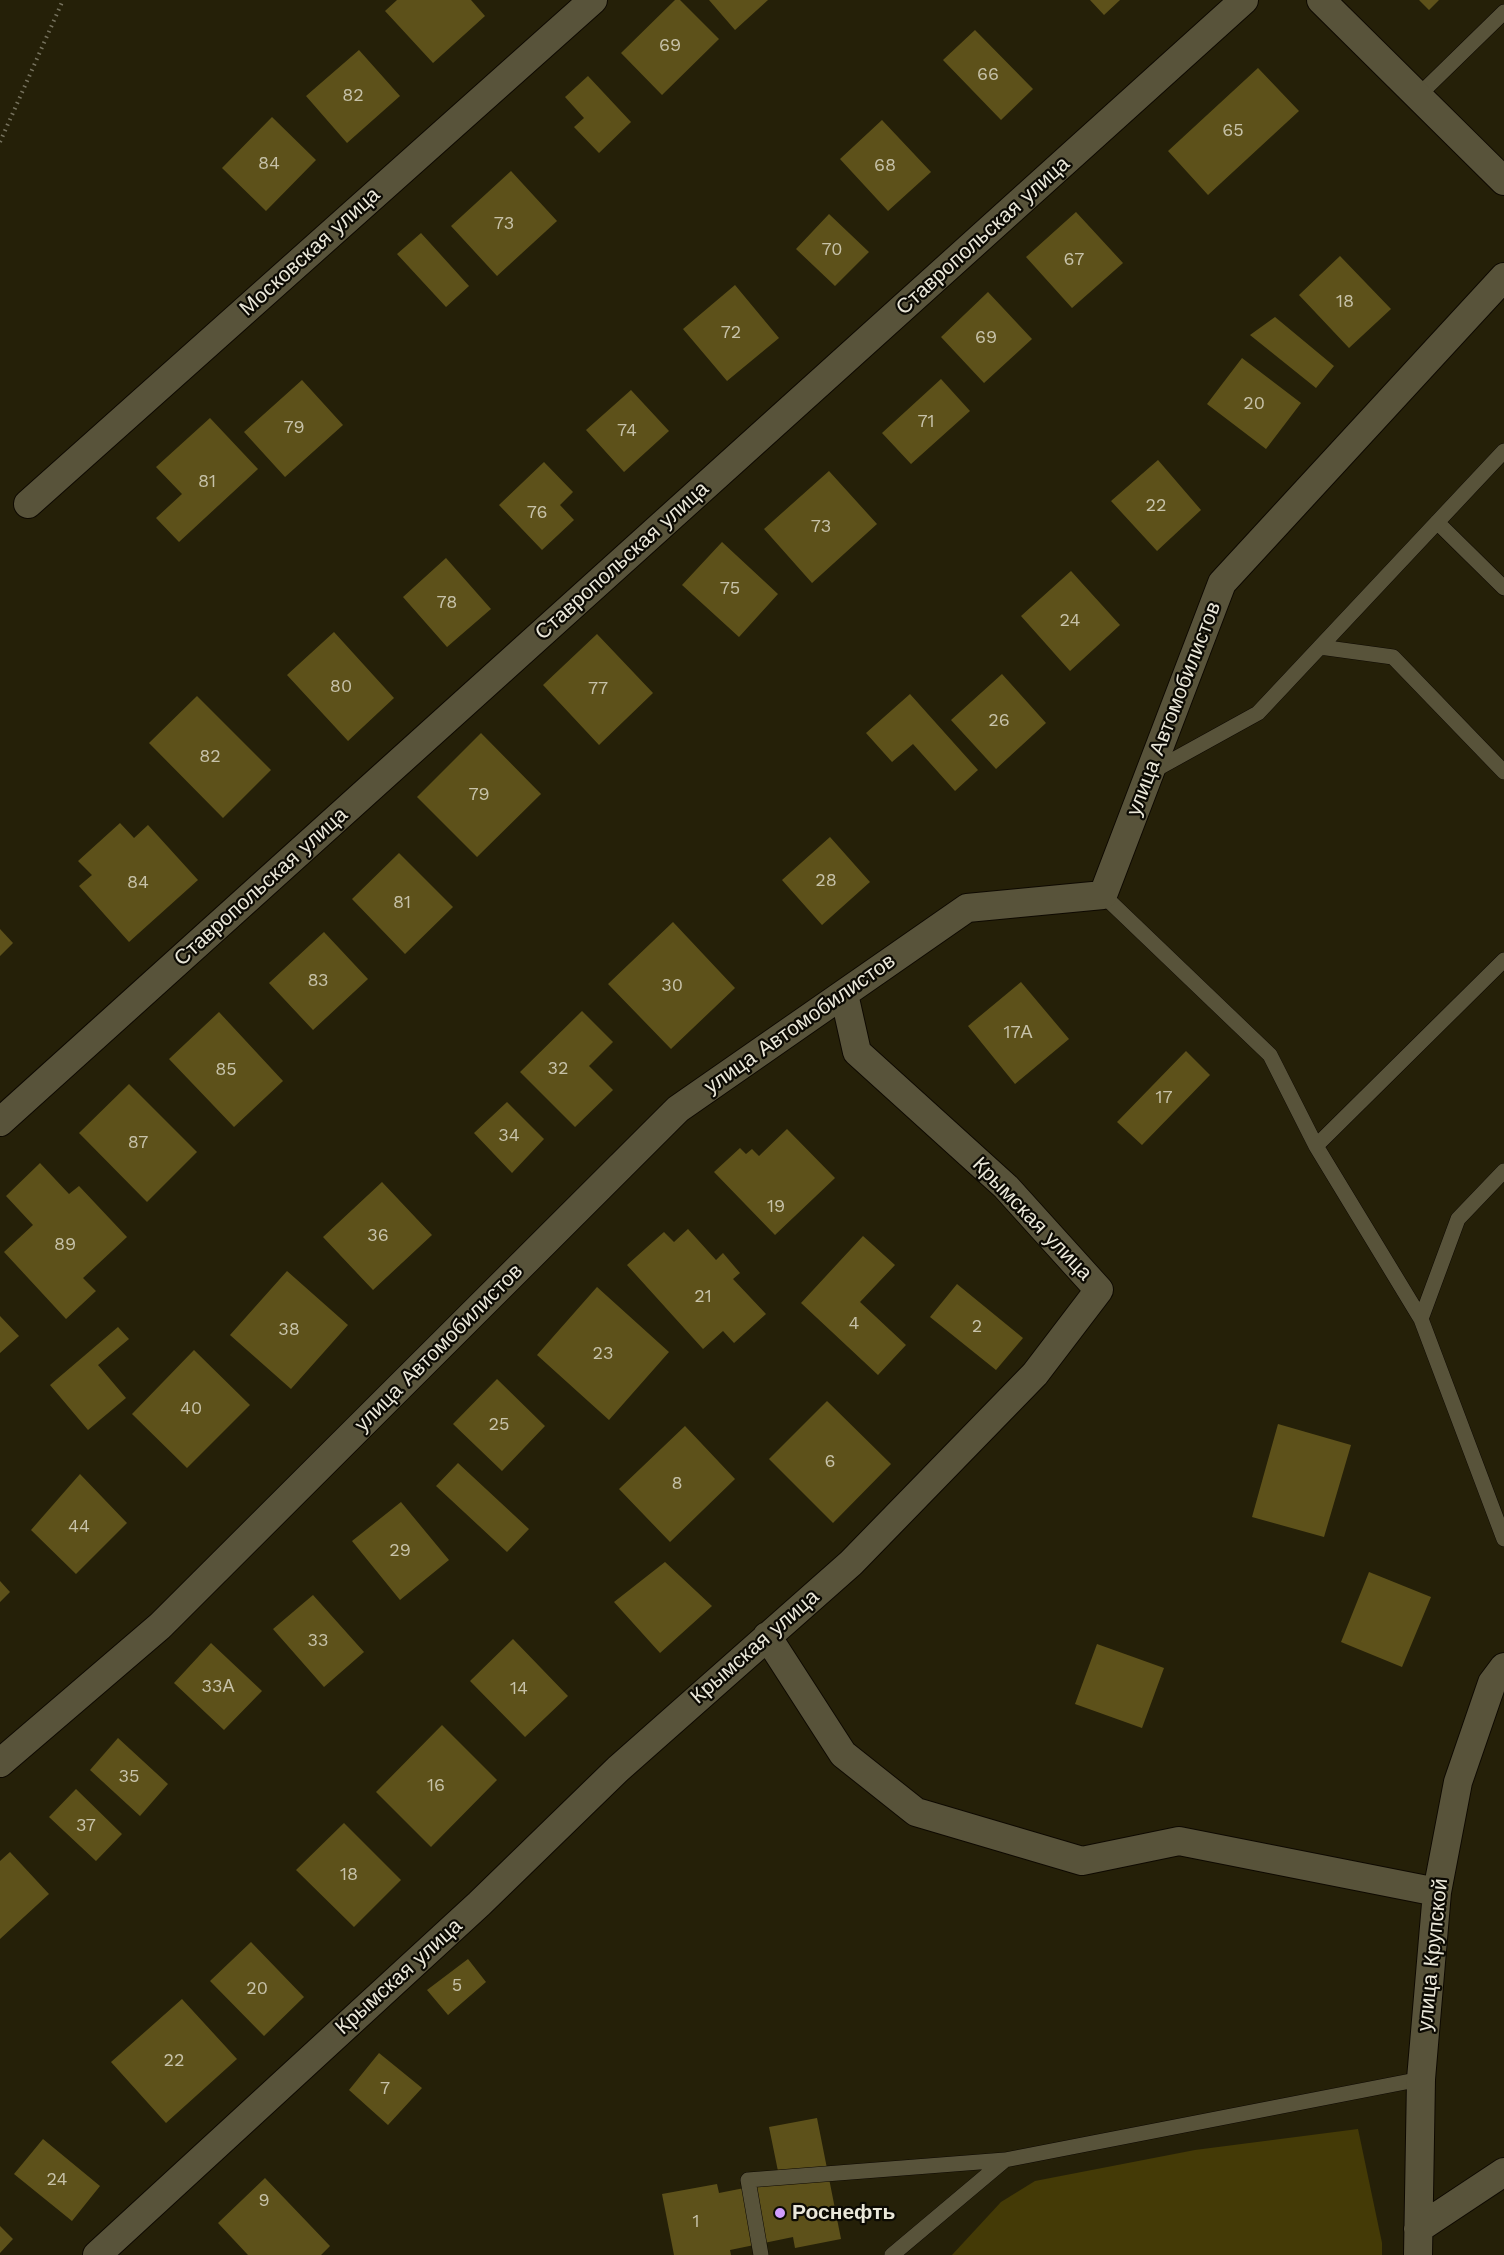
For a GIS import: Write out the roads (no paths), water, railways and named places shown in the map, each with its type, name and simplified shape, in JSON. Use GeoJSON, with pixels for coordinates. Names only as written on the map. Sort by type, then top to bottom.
{"type":"FeatureCollection","features":[{"type":"Feature","properties":{"kind":"street","name":"Московская улица"},"geometry":{"type":"LineString","coordinates":[[28,504],[593,0]]}},
{"type":"Feature","properties":{"kind":"street","name":"Ставропольская улица"},"geometry":{"type":"LineString","coordinates":[[0,1122],[1244,0]]}},
{"type":"Feature","properties":{"kind":"street"},"geometry":{"type":"LineString","coordinates":[[1321,0],[1504,181]]}},
{"type":"Feature","properties":{"kind":"street","name":"улица Автомобилистов"},"geometry":{"type":"LineString","coordinates":[[0,1763],[160,1626],[678,1109],[967,908],[1103,895],[1222,583],[1504,277]]}},
{"type":"Feature","properties":{"kind":"street","name":"Крымская улица"},"geometry":{"type":"LineString","coordinates":[[97,2255],[479,1904],[618,1769],[851,1563],[1035,1374],[1099,1290],[1006,1187],[857,1052],[844,994]]}},
{"type":"Feature","properties":{"kind":"street"},"geometry":{"type":"LineString","coordinates":[[767,1636],[843,1754],[916,1812],[1082,1861],[1179,1841],[1437,1892]]}},
{"type":"Feature","properties":{"kind":"street","name":"улица Крупской"},"geometry":{"type":"LineString","coordinates":[[1418,2242],[1421,2079],[1437,1892],[1458,1782],[1492,1683],[1504,1667]]}},
{"type":"Feature","properties":{"kind":"street"},"geometry":{"type":"LineString","coordinates":[[1418,2242],[1504,2172]]}},
{"type":"Feature","properties":{"kind":"lane"},"geometry":{"type":"LineString","coordinates":[[1418,96],[1504,12]]}},
{"type":"Feature","properties":{"kind":"lane"},"geometry":{"type":"LineString","coordinates":[[1150,772],[1258,713],[1504,451]]}},
{"type":"Feature","properties":{"kind":"lane"},"geometry":{"type":"LineString","coordinates":[[1437,522],[1504,588]]}},
{"type":"Feature","properties":{"kind":"lane"},"geometry":{"type":"LineString","coordinates":[[1320,647],[1393,657],[1504,772]]}},
{"type":"Feature","properties":{"kind":"lane"},"geometry":{"type":"LineString","coordinates":[[1103,895],[1270,1055],[1316,1146],[1421,1319],[1504,1539]]}},
{"type":"Feature","properties":{"kind":"lane"},"geometry":{"type":"LineString","coordinates":[[1316,1146],[1504,960]]}},
{"type":"Feature","properties":{"kind":"lane"},"geometry":{"type":"LineString","coordinates":[[1421,1319],[1458,1219],[1504,1171]]}},
{"type":"Feature","properties":{"kind":"lane"},"geometry":{"type":"LineString","coordinates":[[761,2255],[748,2180],[1005,2160],[1421,2079]]}},
{"type":"Feature","properties":{"kind":"lane"},"geometry":{"type":"LineString","coordinates":[[892,2255],[1005,2160]]}},
{"type":"Feature","properties":{"kind":"place","name":"Роснефть"},"geometry":{"type":"Point","coordinates":[780,2213]}}]}
